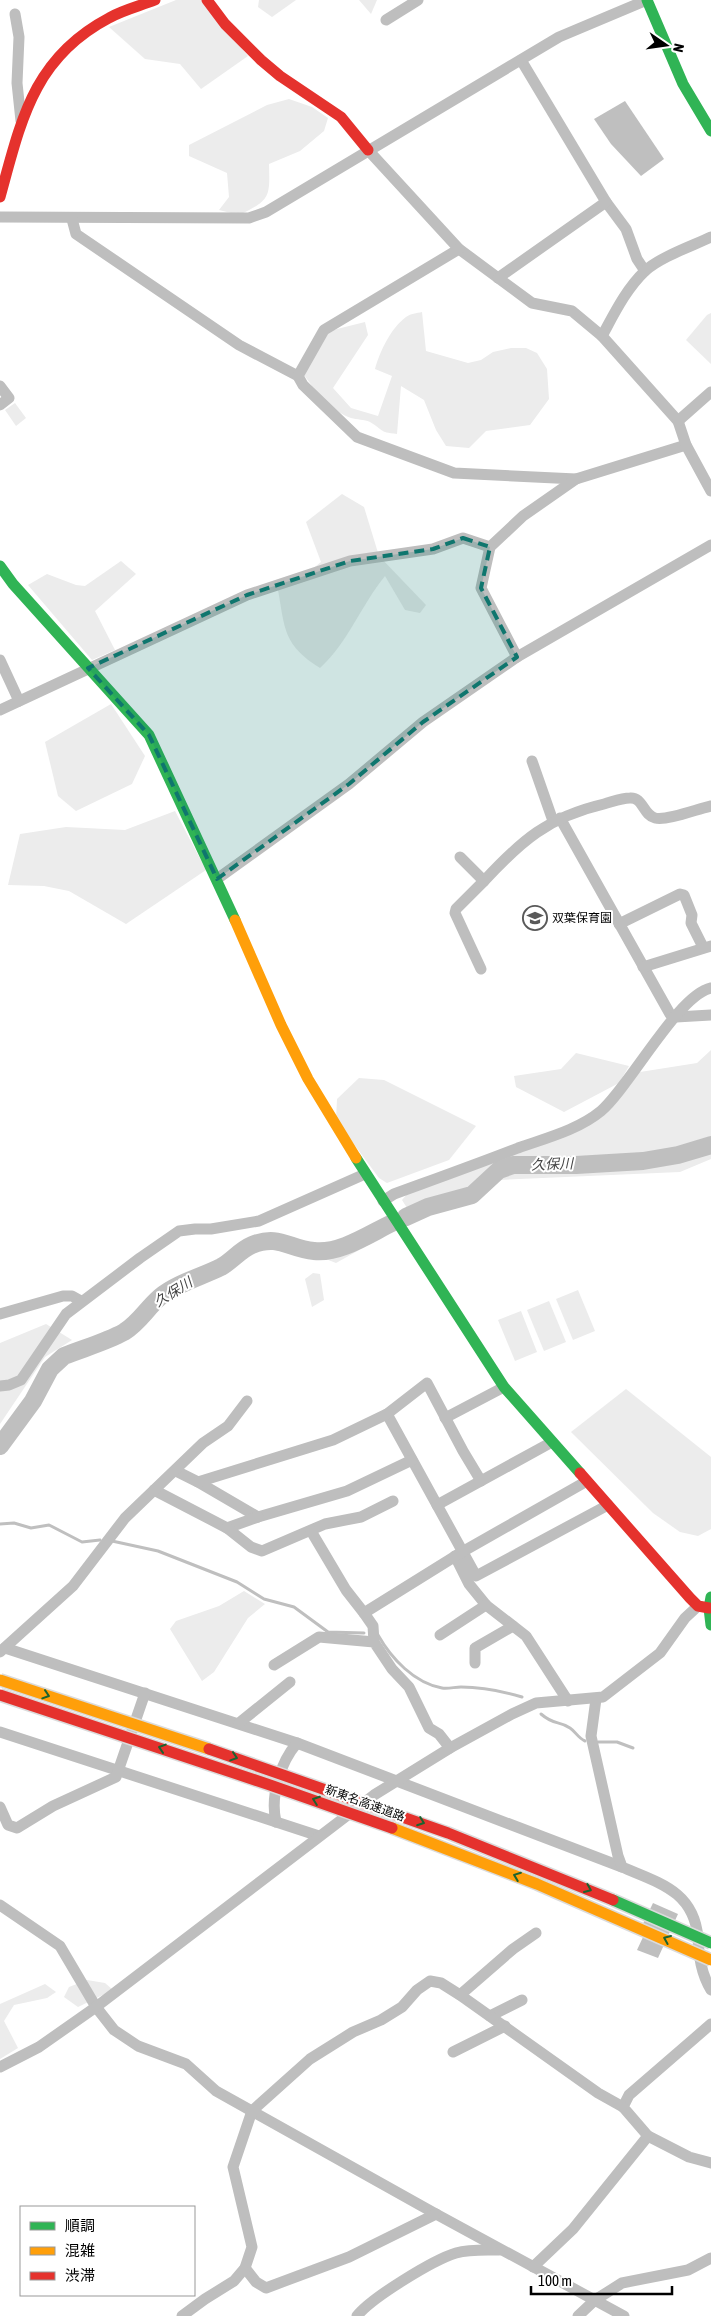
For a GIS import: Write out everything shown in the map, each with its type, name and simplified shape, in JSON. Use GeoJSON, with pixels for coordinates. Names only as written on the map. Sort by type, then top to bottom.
{"type":"FeatureCollection","features":[{"type":"Feature","properties":{"kind":"main road"},"geometry":{"type":"LineString","coordinates":[[0,198],[21,121],[38,82],[64,49],[88,29],[110,17],[155,0]]}},
{"type":"Feature","properties":{"kind":"main road"},"geometry":{"type":"LineString","coordinates":[[207,0],[225,24],[261,60],[280,76],[341,117],[368,150]]}},
{"type":"Feature","properties":{"kind":"main road"},"geometry":{"type":"LineString","coordinates":[[647,0],[682,80],[711,131]]}},
{"type":"Feature","properties":{"kind":"main road"},"geometry":{"type":"LineString","coordinates":[[0,566],[13,584],[149,735],[217,879],[281,1025],[308,1079],[365,1174],[504,1387],[608,1505],[706,1604],[711,1625]]}},
{"type":"Feature","properties":{"kind":"main road","name":"新東名高速道路"},"geometry":{"type":"LineString","coordinates":[[0,1680],[304,1780],[439,1828],[552,1874],[711,1943]]}},
{"type":"Feature","properties":{"kind":"main road","name":"新東名高速道路"},"geometry":{"type":"LineString","coordinates":[[0,1696],[299,1794],[434,1843],[545,1887],[711,1960]]}},
{"type":"Feature","properties":{"kind":"street"},"geometry":{"type":"LineString","coordinates":[[386,20],[418,0]]}},
{"type":"Feature","properties":{"kind":"street"},"geometry":{"type":"LineString","coordinates":[[0,217],[72,219],[249,218],[266,212],[559,37],[647,0]]}},
{"type":"Feature","properties":{"kind":"street"},"geometry":{"type":"LineString","coordinates":[[15,14],[19,37],[16,83],[21,121]]}},
{"type":"Feature","properties":{"kind":"street"},"geometry":{"type":"LineString","coordinates":[[521,60],[606,202],[626,229],[637,259],[645,271]]}},
{"type":"Feature","properties":{"kind":"street"},"geometry":{"type":"LineString","coordinates":[[368,150],[459,249],[532,302],[572,311],[602,336],[678,422],[686,445],[711,491]]}},
{"type":"Feature","properties":{"kind":"street"},"geometry":{"type":"LineString","coordinates":[[498,278],[606,202]]}},
{"type":"Feature","properties":{"kind":"street"},"geometry":{"type":"LineString","coordinates":[[72,219],[76,234],[239,346],[298,376],[303,385],[356,437],[454,473],[576,479]]}},
{"type":"Feature","properties":{"kind":"street"},"geometry":{"type":"LineString","coordinates":[[602,336],[622,300],[645,271],[658,262],[711,237]]}},
{"type":"Feature","properties":{"kind":"street"},"geometry":{"type":"LineString","coordinates":[[298,376],[324,330],[459,249]]}},
{"type":"Feature","properties":{"kind":"street"},"geometry":{"type":"LineString","coordinates":[[0,386],[9,398],[0,405]]}},
{"type":"Feature","properties":{"kind":"street"},"geometry":{"type":"LineString","coordinates":[[678,422],[711,392]]}},
{"type":"Feature","properties":{"kind":"street"},"geometry":{"type":"LineString","coordinates":[[517,657],[481,588],[490,547],[524,516],[576,479],[686,445]]}},
{"type":"Feature","properties":{"kind":"street"},"geometry":{"type":"LineString","coordinates":[[0,710],[247,595],[350,561],[433,549],[464,538],[490,547]]}},
{"type":"Feature","properties":{"kind":"street"},"geometry":{"type":"LineString","coordinates":[[217,879],[349,784],[423,722],[517,657],[711,546]]}},
{"type":"Feature","properties":{"kind":"street"},"geometry":{"type":"LineString","coordinates":[[0,660],[19,701]]}},
{"type":"Feature","properties":{"kind":"street"},"geometry":{"type":"LineString","coordinates":[[532,761],[557,820],[670,1014],[676,1017],[711,1014]]}},
{"type":"Feature","properties":{"kind":"street"},"geometry":{"type":"LineString","coordinates":[[481,969],[456,913],[456,909],[521,843],[557,820],[630,797],[639,801],[648,815],[658,819],[711,806]]}},
{"type":"Feature","properties":{"kind":"street"},"geometry":{"type":"LineString","coordinates":[[460,857],[484,882]]}},
{"type":"Feature","properties":{"kind":"street"},"geometry":{"type":"LineString","coordinates":[[619,924],[680,894],[684,895],[692,915],[691,923],[707,946],[643,967]]}},
{"type":"Feature","properties":{"kind":"street"},"geometry":{"type":"LineString","coordinates":[[383,1201],[394,1194],[568,1130],[599,1112],[617,1096],[676,1017],[700,992],[711,988]]}},
{"type":"Feature","properties":{"kind":"street"},"geometry":{"type":"LineString","coordinates":[[0,1386],[9,1385],[21,1380],[66,1314],[81,1301],[180,1231],[231,1227],[259,1220],[365,1174]]}},
{"type":"Feature","properties":{"kind":"street"},"geometry":{"type":"LineString","coordinates":[[0,1314],[63,1296],[72,1296],[81,1301]]}},
{"type":"Feature","properties":{"kind":"street"},"geometry":{"type":"LineString","coordinates":[[198,1482],[333,1440],[387,1414],[427,1383],[481,1481]]}},
{"type":"Feature","properties":{"kind":"street"},"geometry":{"type":"LineString","coordinates":[[445,1418],[504,1387]]}},
{"type":"Feature","properties":{"kind":"street"},"geometry":{"type":"LineString","coordinates":[[2,1650],[72,1586],[113,1531],[203,1443],[228,1426],[247,1401]]}},
{"type":"Feature","properties":{"kind":"street"},"geometry":{"type":"LineString","coordinates":[[387,1414],[437,1505],[459,1554],[468,1584],[486,1605],[526,1636],[568,1701]]}},
{"type":"Feature","properties":{"kind":"street"},"geometry":{"type":"LineString","coordinates":[[437,1505],[552,1442]]}},
{"type":"Feature","properties":{"kind":"street"},"geometry":{"type":"LineString","coordinates":[[227,1528],[258,1517],[346,1492],[412,1460]]}},
{"type":"Feature","properties":{"kind":"street"},"geometry":{"type":"LineString","coordinates":[[176,1471],[258,1517]]}},
{"type":"Feature","properties":{"kind":"street"},"geometry":{"type":"LineString","coordinates":[[364,1613],[459,1554],[587,1481]]}},
{"type":"Feature","properties":{"kind":"street"},"geometry":{"type":"LineString","coordinates":[[154,1490],[227,1528],[251,1547],[262,1551],[325,1524],[361,1517],[393,1501]]}},
{"type":"Feature","properties":{"kind":"street"},"geometry":{"type":"LineString","coordinates":[[459,1554],[476,1576],[608,1505]]}},
{"type":"Feature","properties":{"kind":"street"},"geometry":{"type":"LineString","coordinates":[[311,1531],[346,1590],[373,1626],[374,1642],[392,1669],[409,1687],[429,1728],[439,1734],[450,1748]]}},
{"type":"Feature","properties":{"kind":"street"},"geometry":{"type":"LineString","coordinates":[[0,2067],[39,2047],[96,2007],[374,1795],[450,1748],[524,1708],[536,1703],[603,1697],[660,1653],[686,1618],[706,1604]]}},
{"type":"Feature","properties":{"kind":"street"},"geometry":{"type":"LineString","coordinates":[[440,1635],[486,1605]]}},
{"type":"Feature","properties":{"kind":"street"},"geometry":{"type":"LineString","coordinates":[[475,1663],[475,1648],[513,1626]]}},
{"type":"Feature","properties":{"kind":"street"},"geometry":{"type":"LineString","coordinates":[[274,1665],[319,1637],[374,1642]]}},
{"type":"Feature","properties":{"kind":"street"},"geometry":{"type":"LineString","coordinates":[[2,1650],[145,1693],[298,1743],[622,1867],[669,1888],[677,1893],[690,1909],[697,1932],[702,1973],[711,1990]]}},
{"type":"Feature","properties":{"kind":"street"},"geometry":{"type":"LineString","coordinates":[[240,1723],[290,1682]]}},
{"type":"Feature","properties":{"kind":"street"},"geometry":{"type":"LineString","coordinates":[[0,1807],[8,1825],[17,1828],[53,1806],[116,1777],[145,1693]]}},
{"type":"Feature","properties":{"kind":"street"},"geometry":{"type":"LineString","coordinates":[[596,1699],[590,1736],[622,1867]]}},
{"type":"Feature","properties":{"kind":"street"},"geometry":{"type":"LineString","coordinates":[[0,1732],[319,1836]]}},
{"type":"Feature","properties":{"kind":"street"},"geometry":{"type":"LineString","coordinates":[[276,1822],[274,1805],[276,1790],[288,1756],[298,1743]]}},
{"type":"Feature","properties":{"kind":"street"},"geometry":{"type":"LineString","coordinates":[[0,1905],[60,1946],[96,2007],[114,2030],[138,2046],[186,2064],[216,2090],[436,2214],[624,2316]]}},
{"type":"Feature","properties":{"kind":"street"},"geometry":{"type":"LineString","coordinates":[[460,1995],[513,1948],[536,1933]]}},
{"type":"Feature","properties":{"kind":"street"},"geometry":{"type":"LineString","coordinates":[[182,2316],[204,2299],[234,2281],[245,2268],[252,2248],[233,2167],[252,2110],[310,2059],[353,2032],[381,2020],[402,2007],[417,1990],[430,1981],[441,1983],[460,1995],[598,2093],[623,2107],[648,2136],[689,2157],[711,2163]]}},
{"type":"Feature","properties":{"kind":"street"},"geometry":{"type":"LineString","coordinates":[[490,2016],[522,2000]]}},
{"type":"Feature","properties":{"kind":"street"},"geometry":{"type":"LineString","coordinates":[[623,2107],[629,2095],[642,2082],[679,2053],[711,2024]]}},
{"type":"Feature","properties":{"kind":"street"},"geometry":{"type":"LineString","coordinates":[[453,2052],[505,2026]]}},
{"type":"Feature","properties":{"kind":"street"},"geometry":{"type":"LineString","coordinates":[[533,2266],[573,2229],[648,2136]]}},
{"type":"Feature","properties":{"kind":"street"},"geometry":{"type":"LineString","coordinates":[[245,2268],[256,2282],[266,2288],[349,2257],[436,2214]]}},
{"type":"Feature","properties":{"kind":"street"},"geometry":{"type":"LineString","coordinates":[[357,2316],[380,2296],[442,2259],[456,2253],[476,2250],[501,2250]]}},
{"type":"Feature","properties":{"kind":"street"},"geometry":{"type":"LineString","coordinates":[[578,2316],[595,2300],[622,2283],[688,2270],[711,2258]]}},
{"type":"Feature","properties":{"kind":"highlighted area"},"geometry":{"type":"Polygon","coordinates":[[[463,538],[490,547],[481,588],[517,657],[423,722],[349,784],[217,879],[149,735],[88,668],[247,595],[350,561],[433,549],[463,538]]]}},
{"type":"Feature","properties":{"kind":"shaded area"},"geometry":{"type":"Polygon","coordinates":[[[176,0],[202,0],[248,56],[201,89],[180,64],[145,59],[109,27],[176,0]]]}},
{"type":"Feature","properties":{"kind":"shaded area"},"geometry":{"type":"Polygon","coordinates":[[[259,0],[296,0],[272,17],[258,7],[259,0]]]}},
{"type":"Feature","properties":{"kind":"shaded area"},"geometry":{"type":"Polygon","coordinates":[[[359,0],[377,0],[371,14],[359,0]]]}},
{"type":"Feature","properties":{"kind":"shaded area"},"geometry":{"type":"Polygon","coordinates":[[[289,99],[312,107],[328,118],[324,131],[300,151],[269,164],[268,191],[266,197],[257,205],[239,215],[219,210],[229,197],[227,173],[189,156],[189,145],[267,105],[289,99]]]}},
{"type":"Feature","properties":{"kind":"shaded area"},"geometry":{"type":"Polygon","coordinates":[[[625,101],[664,159],[641,176],[611,144],[594,119],[625,101]]]}},
{"type":"Feature","properties":{"kind":"shaded area"},"geometry":{"type":"Polygon","coordinates":[[[422,312],[426,351],[468,363],[481,360],[493,352],[511,348],[526,348],[537,353],[547,369],[549,399],[530,425],[486,431],[469,448],[446,446],[436,430],[424,400],[401,386],[397,434],[384,431],[365,420],[344,415],[331,406],[318,393],[303,373],[329,331],[365,322],[368,335],[333,388],[351,408],[378,416],[392,376],[375,369],[380,355],[396,327],[409,315],[422,312]]]}},
{"type":"Feature","properties":{"kind":"shaded area"},"geometry":{"type":"Polygon","coordinates":[[[711,313],[711,364],[686,340],[707,315],[711,313]]]}},
{"type":"Feature","properties":{"kind":"shaded area"},"geometry":{"type":"Polygon","coordinates":[[[15,403],[26,418],[16,426],[5,410],[15,403]]]}},
{"type":"Feature","properties":{"kind":"shaded area"},"geometry":{"type":"Polygon","coordinates":[[[342,494],[364,507],[379,556],[426,605],[420,613],[405,610],[385,576],[346,636],[320,668],[299,652],[292,643],[282,615],[278,590],[304,576],[321,562],[306,522],[342,494]]]}},
{"type":"Feature","properties":{"kind":"shaded area"},"geometry":{"type":"Polygon","coordinates":[[[121,561],[136,574],[95,611],[115,650],[92,660],[28,585],[47,574],[76,585],[85,586],[121,561]]]}},
{"type":"Feature","properties":{"kind":"shaded area"},"geometry":{"type":"Polygon","coordinates":[[[111,704],[145,756],[132,784],[76,811],[58,796],[45,742],[111,704]]]}},
{"type":"Feature","properties":{"kind":"shaded area"},"geometry":{"type":"Polygon","coordinates":[[[175,811],[206,870],[126,924],[69,891],[44,886],[8,885],[20,834],[66,827],[125,830],[175,811]]]}},
{"type":"Feature","properties":{"kind":"shaded area"},"geometry":{"type":"Polygon","coordinates":[[[711,1050],[711,1159],[680,1172],[498,1180],[472,1199],[414,1219],[402,1200],[408,1193],[571,1134],[640,1072],[697,1063],[711,1050]]]}},
{"type":"Feature","properties":{"kind":"shaded area"},"geometry":{"type":"Polygon","coordinates":[[[576,1053],[629,1066],[619,1083],[564,1112],[516,1087],[514,1076],[561,1069],[576,1053]]]}},
{"type":"Feature","properties":{"kind":"shaded area"},"geometry":{"type":"Polygon","coordinates":[[[359,1078],[384,1080],[476,1126],[449,1160],[387,1183],[379,1178],[336,1120],[337,1099],[359,1078]]]}},
{"type":"Feature","properties":{"kind":"shaded area"},"geometry":{"type":"Polygon","coordinates":[[[389,1222],[395,1230],[336,1263],[318,1256],[389,1222]]]}},
{"type":"Feature","properties":{"kind":"shaded area"},"geometry":{"type":"Polygon","coordinates":[[[313,1273],[320,1274],[324,1300],[312,1307],[305,1279],[313,1273]]]}},
{"type":"Feature","properties":{"kind":"shaded area"},"geometry":{"type":"Polygon","coordinates":[[[578,1290],[595,1331],[573,1340],[556,1299],[578,1290]]]}},
{"type":"Feature","properties":{"kind":"shaded area"},"geometry":{"type":"Polygon","coordinates":[[[549,1301],[566,1342],[544,1351],[527,1310],[549,1301]]]}},
{"type":"Feature","properties":{"kind":"shaded area"},"geometry":{"type":"Polygon","coordinates":[[[521,1311],[537,1352],[515,1361],[498,1320],[521,1311]]]}},
{"type":"Feature","properties":{"kind":"shaded area"},"geometry":{"type":"Polygon","coordinates":[[[46,1324],[72,1340],[45,1357],[0,1424],[0,1343],[46,1324]]]}},
{"type":"Feature","properties":{"kind":"shaded area"},"geometry":{"type":"Polygon","coordinates":[[[626,1389],[711,1457],[711,1529],[698,1536],[680,1532],[653,1513],[571,1432],[626,1389]]]}},
{"type":"Feature","properties":{"kind":"shaded area"},"geometry":{"type":"Polygon","coordinates":[[[244,1591],[265,1604],[248,1618],[214,1672],[202,1681],[170,1629],[176,1621],[219,1606],[244,1591]]]}},
{"type":"Feature","properties":{"kind":"shaded area"},"geometry":{"type":"Polygon","coordinates":[[[653,1903],[678,1914],[658,1958],[637,1950],[644,1935],[639,1932],[653,1903]]]}},
{"type":"Feature","properties":{"kind":"shaded area"},"geometry":{"type":"Polygon","coordinates":[[[87,1980],[105,1983],[113,1990],[78,2007],[64,1997],[69,1987],[87,1980]]]}},
{"type":"Feature","properties":{"kind":"shaded area"},"geometry":{"type":"Polygon","coordinates":[[[45,1984],[56,1992],[47,1998],[14,2005],[4,2021],[18,2048],[0,2059],[0,2004],[45,1984]]]}},
{"type":"Feature","properties":{"kind":"waterway","name":"久保川"},"geometry":{"type":"LineString","coordinates":[[406,1217],[428,1207],[472,1195],[499,1170],[513,1165],[576,1165],[643,1161],[678,1155],[711,1145]]}},
{"type":"Feature","properties":{"kind":"waterway","name":"久保川"},"geometry":{"type":"LineString","coordinates":[[0,1446],[33,1401],[50,1369],[64,1356],[124,1332],[160,1297],[174,1288],[221,1267],[248,1247],[261,1242],[270,1241],[305,1250],[324,1251],[354,1242],[392,1223]]}},
{"type":"Feature","properties":{"kind":"waterway"},"geometry":{"type":"LineString","coordinates":[[0,1524],[14,1523],[31,1528],[49,1525],[82,1542],[100,1540]]}},
{"type":"Feature","properties":{"kind":"waterway"},"geometry":{"type":"LineString","coordinates":[[112,1541],[158,1551],[237,1582],[264,1599],[294,1607],[328,1632],[364,1633]]}},
{"type":"Feature","properties":{"kind":"waterway"},"geometry":{"type":"LineString","coordinates":[[378,1635],[397,1661],[422,1681],[444,1688],[484,1689],[522,1697]]}},
{"type":"Feature","properties":{"kind":"waterway"},"geometry":{"type":"LineString","coordinates":[[541,1714],[570,1728],[585,1741]]}},
{"type":"Feature","properties":{"kind":"waterway"},"geometry":{"type":"LineString","coordinates":[[598,1742],[617,1742],[633,1748]]}},
{"type":"Feature","properties":{"kind":"traffic: fast"},"geometry":{"type":"LineString","coordinates":[[647,0],[683,84],[711,131]]}},
{"type":"Feature","properties":{"kind":"traffic: fast"},"geometry":{"type":"LineString","coordinates":[[0,566],[13,584],[149,735],[235,920]]}},
{"type":"Feature","properties":{"kind":"traffic: fast"},"geometry":{"type":"LineString","coordinates":[[356,1158],[504,1387],[580,1473]]}},
{"type":"Feature","properties":{"kind":"traffic: fast"},"geometry":{"type":"LineString","coordinates":[[711,1597],[709,1608],[711,1625]]}},
{"type":"Feature","properties":{"kind":"traffic: fast"},"geometry":{"type":"LineString","coordinates":[[613,1900],[711,1943]]}},
{"type":"Feature","properties":{"kind":"traffic: slow"},"geometry":{"type":"LineString","coordinates":[[235,920],[281,1025],[308,1079],[356,1158]]}},
{"type":"Feature","properties":{"kind":"traffic: slow"},"geometry":{"type":"LineString","coordinates":[[0,1680],[209,1749]]}},
{"type":"Feature","properties":{"kind":"traffic: slow"},"geometry":{"type":"LineString","coordinates":[[392,1828],[537,1884],[711,1960]]}},
{"type":"Feature","properties":{"kind":"traffic: jam"},"geometry":{"type":"LineString","coordinates":[[0,197],[24,118],[34,94],[47,72],[63,52],[83,34],[114,15],[155,0]]}},
{"type":"Feature","properties":{"kind":"traffic: jam"},"geometry":{"type":"LineString","coordinates":[[207,0],[225,24],[261,60],[280,76],[341,117],[368,150]]}},
{"type":"Feature","properties":{"kind":"traffic: jam"},"geometry":{"type":"LineString","coordinates":[[580,1473],[690,1598],[698,1606],[709,1608]]}},
{"type":"Feature","properties":{"kind":"traffic: jam"},"geometry":{"type":"LineString","coordinates":[[0,1695],[270,1785],[392,1828]]}},
{"type":"Feature","properties":{"kind":"traffic: jam"},"geometry":{"type":"LineString","coordinates":[[209,1749],[448,1833],[613,1900]]}},
{"type":"Feature","properties":{"kind":"place","name":"双葉保育園"},"geometry":{"type":"Point","coordinates":[535,918]}}]}
